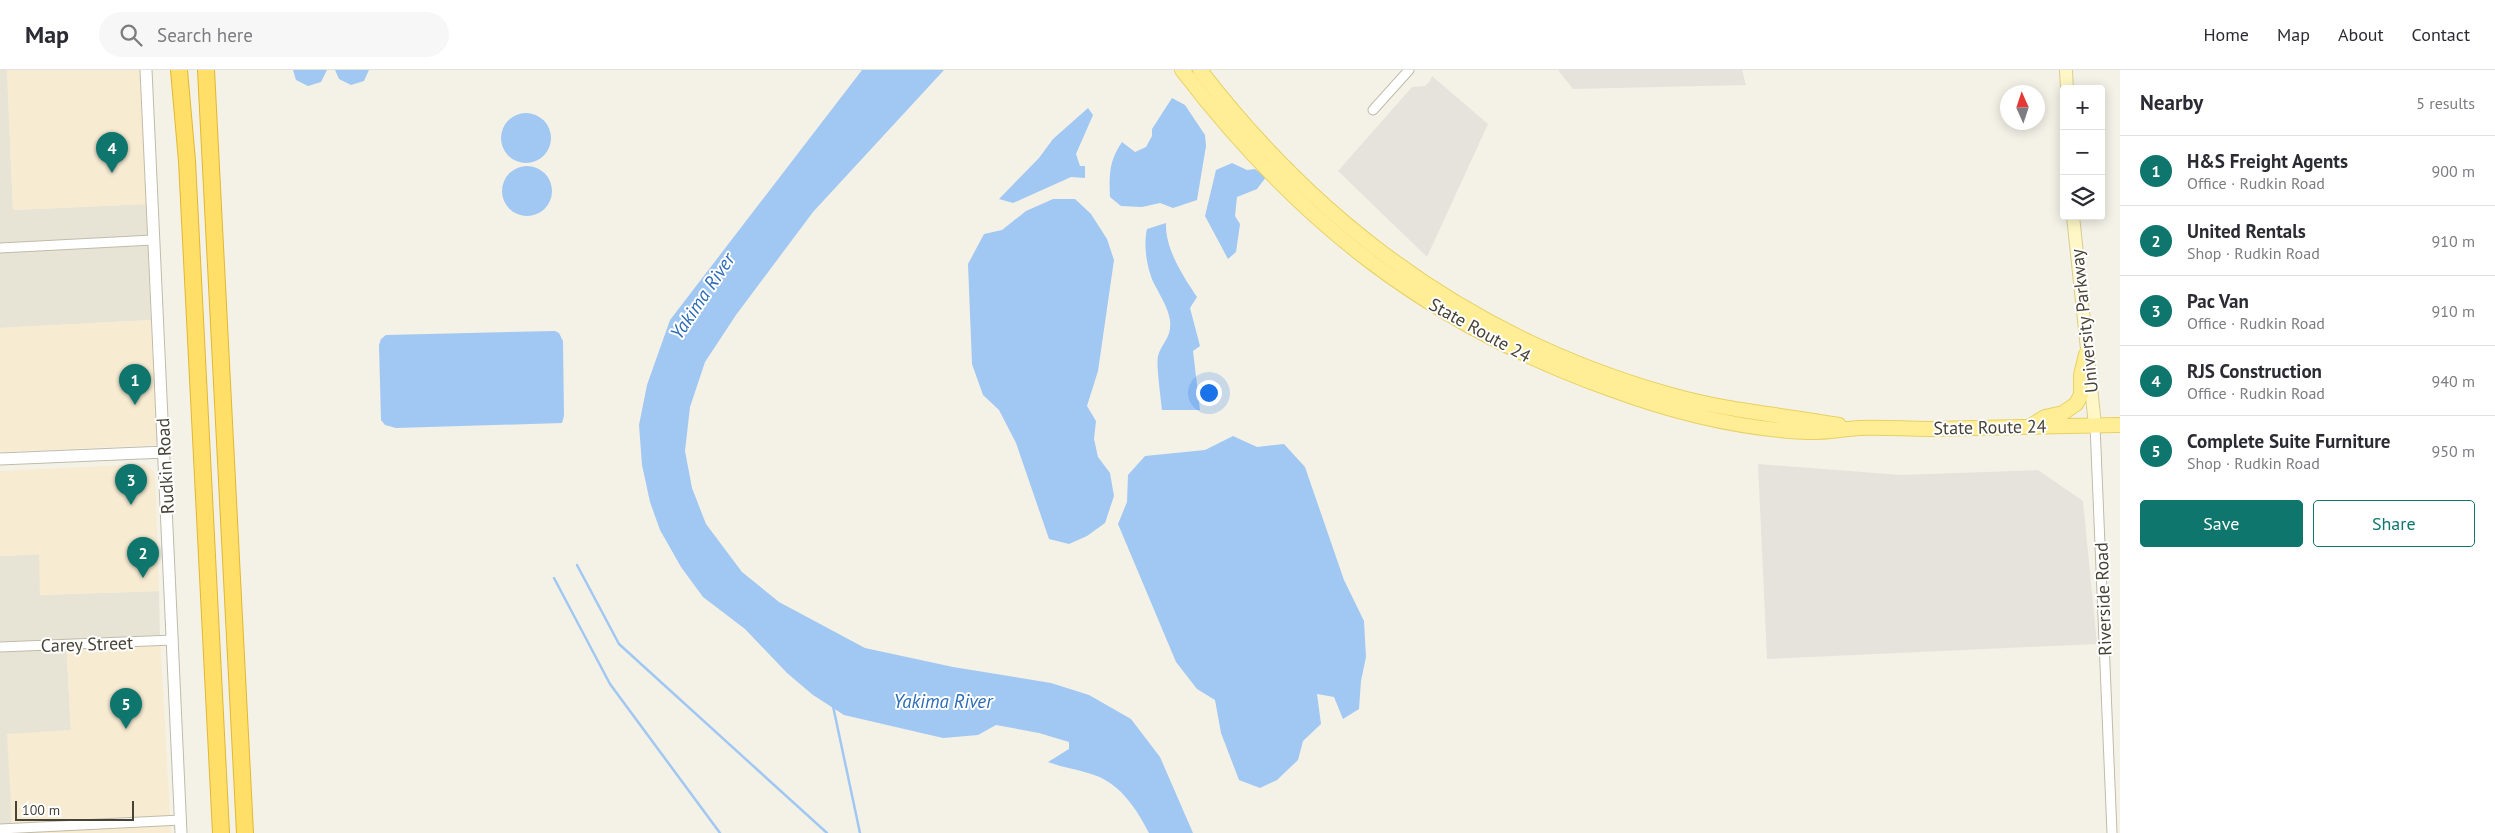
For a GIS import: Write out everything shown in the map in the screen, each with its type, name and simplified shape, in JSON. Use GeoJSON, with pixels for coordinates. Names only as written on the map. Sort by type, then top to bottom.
{"type":"FeatureCollection","features":[{"type":"Feature","properties":{"kind":"highway"},"geometry":{"type":"LineString","coordinates":[[172,70],[176,107],[187,161]]}},
{"type":"Feature","properties":{"kind":"highway"},"geometry":{"type":"LineString","coordinates":[[179,70],[187,161],[221,833]]}},
{"type":"Feature","properties":{"kind":"highway"},"geometry":{"type":"LineString","coordinates":[[206,70],[245,833]]}},
{"type":"Feature","properties":{"kind":"main road","name":"State Route 24"},"geometry":{"type":"LineString","coordinates":[[1182,70],[1239,141],[1303,196]]}},
{"type":"Feature","properties":{"kind":"main road","name":"State Route 24"},"geometry":{"type":"LineString","coordinates":[[1200,70],[1303,196],[1356,251],[1421,298],[1478,332],[1551,367],[1650,403],[1728,422],[1809,433],[1860,428],[2120,424]]}},
{"type":"Feature","properties":{"kind":"main road"},"geometry":{"type":"LineString","coordinates":[[2066,70],[2066,85]]}},
{"type":"Feature","properties":{"kind":"main road","name":"University Parkway"},"geometry":{"type":"LineString","coordinates":[[2074,220],[2086,354],[2095,425]]}},
{"type":"Feature","properties":{"kind":"main road"},"geometry":{"type":"LineString","coordinates":[[2030,426],[2045,417],[2063,413],[2076,404],[2081,395],[2081,375],[2086,354]]}},
{"type":"Feature","properties":{"kind":"street","name":"Rudkin Road"},"geometry":{"type":"LineString","coordinates":[[146,70],[181,833]]}},
{"type":"Feature","properties":{"kind":"street"},"geometry":{"type":"LineString","coordinates":[[1373,110],[1409,70]]}},
{"type":"Feature","properties":{"kind":"street"},"geometry":{"type":"LineString","coordinates":[[0,248],[153,240]]}},
{"type":"Feature","properties":{"kind":"street","name":"Riverside Road"},"geometry":{"type":"LineString","coordinates":[[2095,425],[2112,833]]}},
{"type":"Feature","properties":{"kind":"street"},"geometry":{"type":"LineString","coordinates":[[0,459],[165,452]]}},
{"type":"Feature","properties":{"kind":"street","name":"Carey Street"},"geometry":{"type":"LineString","coordinates":[[0,647],[173,640]]}},
{"type":"Feature","properties":{"kind":"street"},"geometry":{"type":"LineString","coordinates":[[0,829],[181,820]]}},
{"type":"Feature","properties":{"kind":"shaded area"},"geometry":{"type":"Polygon","coordinates":[[[0,70],[7,70],[13,210],[146,204],[151,320],[0,328],[0,70]]]}},
{"type":"Feature","properties":{"kind":"shaded area"},"geometry":{"type":"Polygon","coordinates":[[[7,70],[140,70],[146,204],[13,210],[7,70]]]}},
{"type":"Feature","properties":{"kind":"shaded area"},"geometry":{"type":"Polygon","coordinates":[[[1558,70],[1742,70],[1746,85],[1573,89],[1558,70]]]}},
{"type":"Feature","properties":{"kind":"shaded area"},"geometry":{"type":"Polygon","coordinates":[[[1432,76],[1488,124],[1427,257],[1338,171],[1412,87],[1425,86],[1432,76]]]}},
{"type":"Feature","properties":{"kind":"shaded area"},"geometry":{"type":"Polygon","coordinates":[[[151,320],[158,445],[0,452],[0,328],[151,320]]]}},
{"type":"Feature","properties":{"kind":"shaded area"},"geometry":{"type":"Polygon","coordinates":[[[145,464],[155,473],[159,591],[40,595],[39,554],[0,556],[0,471],[145,464]]]}},
{"type":"Feature","properties":{"kind":"shaded area"},"geometry":{"type":"Polygon","coordinates":[[[1758,464],[1901,475],[2038,470],[2083,501],[2097,644],[1767,659],[1758,464]]]}},
{"type":"Feature","properties":{"kind":"shaded area"},"geometry":{"type":"Polygon","coordinates":[[[40,554],[40,595],[159,591],[160,635],[66,641],[71,730],[12,825],[0,825],[0,556],[40,554]]]}},
{"type":"Feature","properties":{"kind":"shaded area"},"geometry":{"type":"Polygon","coordinates":[[[160,635],[171,833],[0,833],[12,824],[7,734],[71,730],[66,640],[160,635]]]}},
{"type":"Feature","properties":{"kind":"water"},"geometry":{"type":"Polygon","coordinates":[[[293,70],[327,70],[321,82],[308,86],[296,80],[293,70]]]}},
{"type":"Feature","properties":{"kind":"water"},"geometry":{"type":"Polygon","coordinates":[[[335,70],[369,70],[364,81],[351,85],[339,79],[335,70]]]}},
{"type":"Feature","properties":{"kind":"water","name":"Yakima River"},"geometry":{"type":"Polygon","coordinates":[[[862,70],[944,70],[813,212],[736,315],[705,362],[690,407],[685,451],[692,488],[706,524],[742,572],[779,602],[865,648],[953,667],[1051,683],[1089,695],[1131,719],[1160,757],[1193,833],[1149,833],[1134,807],[1121,792],[1106,780],[1048,762],[1069,749],[1069,742],[1039,733],[996,725],[978,735],[943,738],[844,715],[813,695],[787,673],[745,629],[703,597],[681,567],[660,530],[650,502],[642,465],[639,425],[647,385],[670,320],[862,70]]]}},
{"type":"Feature","properties":{"kind":"water"},"geometry":{"type":"Polygon","coordinates":[[[1172,98],[1185,105],[1205,135],[1206,146],[1197,200],[1173,208],[1160,203],[1142,207],[1121,206],[1110,197],[1110,175],[1114,156],[1122,142],[1135,152],[1146,147],[1152,136],[1152,129],[1172,98]]]}},
{"type":"Feature","properties":{"kind":"water"},"geometry":{"type":"Polygon","coordinates":[[[1088,108],[1093,115],[1076,154],[1080,166],[1085,166],[1085,178],[1071,177],[1013,203],[999,199],[1039,158],[1053,139],[1088,108]]]}},
{"type":"Feature","properties":{"kind":"water"},"geometry":{"type":"Polygon","coordinates":[[[526,113],[536,115],[544,120],[549,128],[551,138],[549,148],[544,156],[536,161],[526,163],[516,161],[508,156],[503,148],[501,138],[503,128],[508,120],[516,115],[526,113]]]}},
{"type":"Feature","properties":{"kind":"water"},"geometry":{"type":"Polygon","coordinates":[[[1232,163],[1247,170],[1255,169],[1266,177],[1257,189],[1237,197],[1235,216],[1240,224],[1236,252],[1228,259],[1205,216],[1216,170],[1232,163]]]}},
{"type":"Feature","properties":{"kind":"water"},"geometry":{"type":"Polygon","coordinates":[[[527,166],[537,168],[545,173],[550,181],[552,191],[550,201],[545,209],[537,214],[527,216],[517,214],[509,209],[504,201],[502,191],[504,181],[509,173],[517,168],[527,166]]]}},
{"type":"Feature","properties":{"kind":"water"},"geometry":{"type":"Polygon","coordinates":[[[1053,199],[1075,199],[1091,214],[1107,239],[1114,260],[1098,371],[1087,406],[1096,421],[1094,439],[1098,457],[1110,473],[1114,496],[1105,523],[1087,536],[1069,544],[1049,539],[1016,443],[999,410],[983,395],[972,364],[968,264],[984,234],[1002,230],[1026,211],[1053,199]]]}},
{"type":"Feature","properties":{"kind":"water"},"geometry":{"type":"Polygon","coordinates":[[[1166,223],[1168,243],[1181,271],[1197,297],[1190,308],[1200,346],[1193,351],[1200,410],[1162,410],[1158,356],[1170,331],[1170,320],[1151,275],[1145,243],[1147,229],[1166,223]]]}},
{"type":"Feature","properties":{"kind":"water"},"geometry":{"type":"Polygon","coordinates":[[[555,331],[559,333],[563,341],[564,416],[562,423],[396,428],[385,425],[381,420],[379,345],[381,339],[386,335],[555,331]]]}},
{"type":"Feature","properties":{"kind":"water"},"geometry":{"type":"Polygon","coordinates":[[[1233,436],[1257,447],[1284,444],[1305,467],[1344,580],[1364,621],[1366,657],[1361,681],[1359,709],[1343,719],[1334,697],[1317,694],[1321,724],[1303,741],[1298,760],[1277,780],[1260,788],[1239,780],[1221,733],[1215,700],[1197,689],[1176,662],[1118,524],[1127,502],[1128,475],[1145,456],[1205,450],[1233,436]]]}},
{"type":"Feature","properties":{"kind":"waterway"},"geometry":{"type":"LineString","coordinates":[[577,565],[619,644],[827,833]]}},
{"type":"Feature","properties":{"kind":"waterway"},"geometry":{"type":"LineString","coordinates":[[554,578],[610,684],[720,833]]}},
{"type":"Feature","properties":{"kind":"waterway"},"geometry":{"type":"LineString","coordinates":[[833,706],[860,833]]}},
{"type":"Feature","properties":{"kind":"place","name":"RJS Construction"},"geometry":{"type":"Point","coordinates":[112,173]}},
{"type":"Feature","properties":{"kind":"place","name":"H&S Freight Agents"},"geometry":{"type":"Point","coordinates":[135,405]}},
{"type":"Feature","properties":{"kind":"place","name":"Pac Van"},"geometry":{"type":"Point","coordinates":[131,505]}},
{"type":"Feature","properties":{"kind":"place","name":"United Rentals"},"geometry":{"type":"Point","coordinates":[143,578]}},
{"type":"Feature","properties":{"kind":"place","name":"Complete Suite Furniture"},"geometry":{"type":"Point","coordinates":[126,729]}}]}
